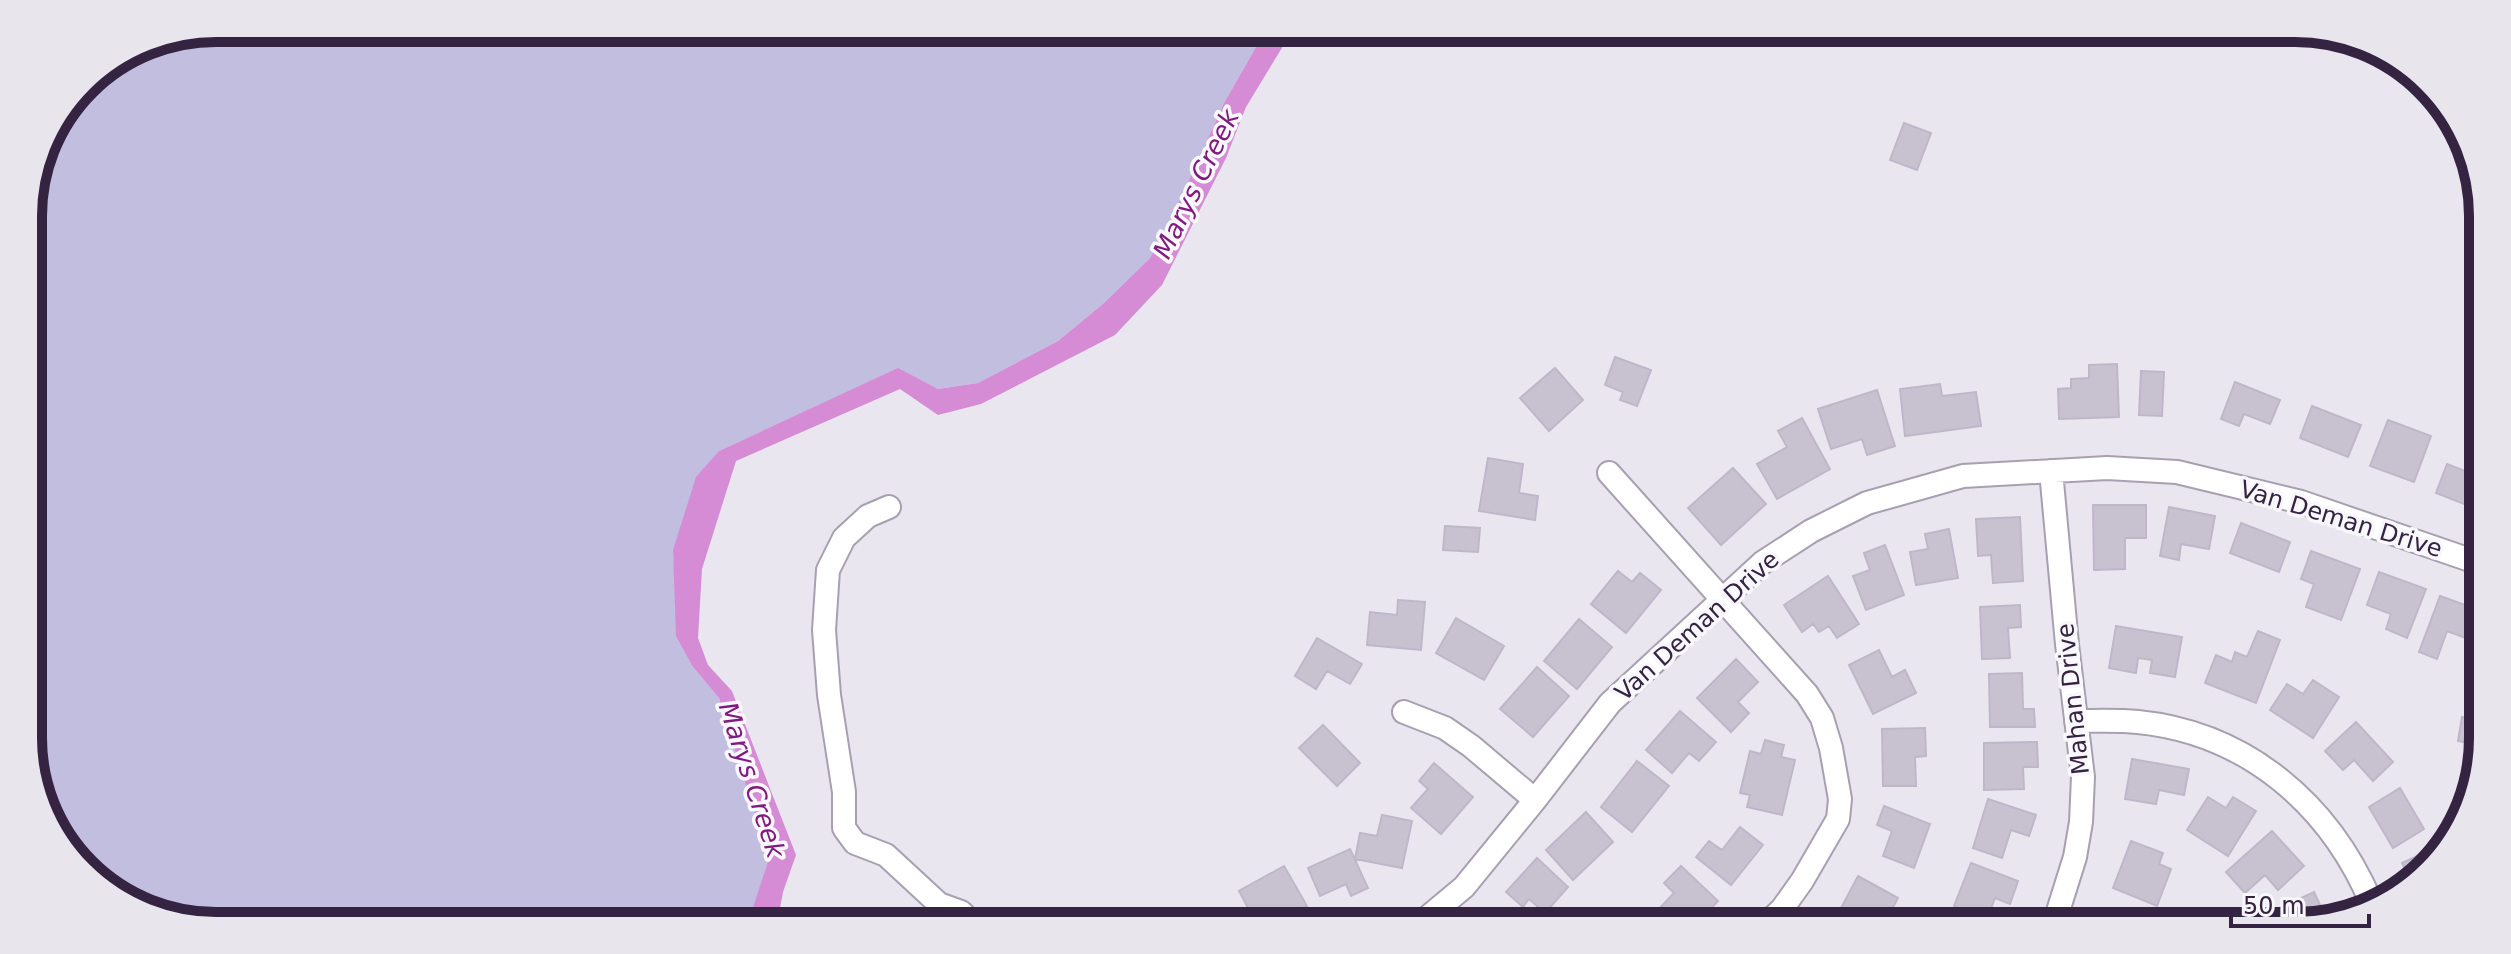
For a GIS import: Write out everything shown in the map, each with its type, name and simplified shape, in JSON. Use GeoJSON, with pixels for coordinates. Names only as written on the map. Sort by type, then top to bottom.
{"type":"FeatureCollection","features":[{"type":"Feature","properties":{"kind":"street","name":"Van Deman Drive"},"geometry":{"type":"LineString","coordinates":[[1434,912],[1464,887],[1610,703],[1723,597],[1774,555],[1811,531],[1867,503],[1963,476],[2107,468],[2177,472],[2301,502],[2469,560]]}},
{"type":"Feature","properties":{"kind":"street","name":"Mahan Drive"},"geometry":{"type":"LineString","coordinates":[[2051,471],[2083,777],[2081,822],[2075,857],[2058,912]]}},
{"type":"Feature","properties":{"kind":"street"},"geometry":{"type":"LineString","coordinates":[[1609,473],[1723,597],[1807,694],[1822,718],[1840,799],[1838,819],[1802,881],[1779,912]]}},
{"type":"Feature","properties":{"kind":"street"},"geometry":{"type":"LineString","coordinates":[[889,507],[868,516],[844,538],[828,570],[824,630],[829,695],[844,792],[844,828],[855,843],[886,855],[939,904],[961,912]]}},
{"type":"Feature","properties":{"kind":"street"},"geometry":{"type":"LineString","coordinates":[[1404,712],[1445,728],[1535,800]]}},
{"type":"Feature","properties":{"kind":"street"},"geometry":{"type":"LineString","coordinates":[[2076,721],[2139,722],[2219,741],[2277,776],[2309,805],[2334,835],[2360,875],[2368,896]]}},
{"type":"Feature","properties":{"kind":"shaded area"},"geometry":{"type":"Polygon","coordinates":[[[205,42],[1259,42],[1224,103],[1150,258],[1104,303],[1058,341],[978,383],[938,389],[898,369],[719,451],[673,550],[675,583],[693,667],[719,698],[770,859],[751,912],[205,912],[160,903],[139,894],[119,883],[85,853],[71,835],[51,794],[42,749],[42,205],[55,149],[71,119],[101,85],[129,65],[160,51],[205,42]]]}},
{"type":"Feature","properties":{"kind":"water","name":"Marys Creek"},"geometry":{"type":"Polygon","coordinates":[[[1259,42],[1286,42],[1246,107],[1226,158],[1162,285],[1115,335],[981,404],[938,415],[900,389],[736,461],[702,569],[698,638],[708,665],[732,691],[796,855],[779,912],[751,912],[769,859],[719,698],[693,667],[676,636],[673,550],[696,477],[719,451],[898,368],[938,389],[978,383],[1058,341],[1104,303],[1150,258],[1224,103],[1259,42]]]}},
{"type":"Feature","properties":{"kind":"building"},"geometry":{"type":"Polygon","coordinates":[[[1904,123],[1931,133],[1917,170],[1890,160],[1904,123]]]}},
{"type":"Feature","properties":{"kind":"building"},"geometry":{"type":"Polygon","coordinates":[[[1615,357],[1651,370],[1637,406],[1620,400],[1623,392],[1605,385],[1615,357]]]}},
{"type":"Feature","properties":{"kind":"building"},"geometry":{"type":"Polygon","coordinates":[[[2117,364],[2119,417],[2059,419],[2058,389],[2071,388],[2071,379],[2089,378],[2089,365],[2117,364]]]}},
{"type":"Feature","properties":{"kind":"building"},"geometry":{"type":"Polygon","coordinates":[[[1555,368],[1583,400],[1549,431],[1520,398],[1555,368]]]}},
{"type":"Feature","properties":{"kind":"building"},"geometry":{"type":"Polygon","coordinates":[[[2141,371],[2164,372],[2162,416],[2139,415],[2141,371]]]}},
{"type":"Feature","properties":{"kind":"building"},"geometry":{"type":"Polygon","coordinates":[[[2235,382],[2280,400],[2270,424],[2244,414],[2239,426],[2221,419],[2235,382]]]}},
{"type":"Feature","properties":{"kind":"building"},"geometry":{"type":"Polygon","coordinates":[[[1940,384],[1942,396],[1976,392],[1981,426],[1905,436],[1900,389],[1940,384]]]}},
{"type":"Feature","properties":{"kind":"building"},"geometry":{"type":"Polygon","coordinates":[[[1877,390],[1895,446],[1867,455],[1862,439],[1831,449],[1818,409],[1877,390]]]}},
{"type":"Feature","properties":{"kind":"building"},"geometry":{"type":"Polygon","coordinates":[[[2312,406],[2361,425],[2348,457],[2300,438],[2312,406]]]}},
{"type":"Feature","properties":{"kind":"building"},"geometry":{"type":"Polygon","coordinates":[[[1802,418],[1830,469],[1777,499],[1757,464],[1787,447],[1778,431],[1802,418]]]}},
{"type":"Feature","properties":{"kind":"building"},"geometry":{"type":"Polygon","coordinates":[[[2388,420],[2431,436],[2414,482],[2370,466],[2388,420]]]}},
{"type":"Feature","properties":{"kind":"building"},"geometry":{"type":"Polygon","coordinates":[[[1488,458],[1523,464],[1519,493],[1538,496],[1535,520],[1479,511],[1488,458]]]}},
{"type":"Feature","properties":{"kind":"building"},"geometry":{"type":"Polygon","coordinates":[[[2447,464],[2469,473],[2469,506],[2436,493],[2447,464]]]}},
{"type":"Feature","properties":{"kind":"building"},"geometry":{"type":"Polygon","coordinates":[[[1733,468],[1766,504],[1721,545],[1688,508],[1733,468]]]}},
{"type":"Feature","properties":{"kind":"building"},"geometry":{"type":"Polygon","coordinates":[[[2093,505],[2146,505],[2146,538],[2125,538],[2125,569],[2094,570],[2093,505]]]}},
{"type":"Feature","properties":{"kind":"building"},"geometry":{"type":"Polygon","coordinates":[[[2169,507],[2215,516],[2209,549],[2181,544],[2179,560],[2160,556],[2169,507]]]}},
{"type":"Feature","properties":{"kind":"building"},"geometry":{"type":"Polygon","coordinates":[[[2020,517],[2023,581],[1993,583],[1991,555],[1978,556],[1976,519],[2020,517]]]}},
{"type":"Feature","properties":{"kind":"building"},"geometry":{"type":"Polygon","coordinates":[[[2241,523],[2290,542],[2279,572],[2230,553],[2241,523]]]}},
{"type":"Feature","properties":{"kind":"building"},"geometry":{"type":"Polygon","coordinates":[[[1445,526],[1480,528],[1478,552],[1443,550],[1445,526]]]}},
{"type":"Feature","properties":{"kind":"building"},"geometry":{"type":"Polygon","coordinates":[[[1949,529],[1958,578],[1916,585],[1910,552],[1928,549],[1925,534],[1949,529]]]}},
{"type":"Feature","properties":{"kind":"building"},"geometry":{"type":"Polygon","coordinates":[[[1885,545],[1904,595],[1866,610],[1853,576],[1870,570],[1864,553],[1885,545]]]}},
{"type":"Feature","properties":{"kind":"building"},"geometry":{"type":"Polygon","coordinates":[[[2311,551],[2360,569],[2341,620],[2306,607],[2314,584],[2301,579],[2311,551]]]}},
{"type":"Feature","properties":{"kind":"building"},"geometry":{"type":"Polygon","coordinates":[[[1618,571],[1632,582],[1640,573],[1661,590],[1626,633],[1591,604],[1618,571]]]}},
{"type":"Feature","properties":{"kind":"building"},"geometry":{"type":"Polygon","coordinates":[[[2379,572],[2426,589],[2407,638],[2386,629],[2391,614],[2367,605],[2379,572]]]}},
{"type":"Feature","properties":{"kind":"building"},"geometry":{"type":"Polygon","coordinates":[[[1828,576],[1859,624],[1837,638],[1829,626],[1819,632],[1813,624],[1802,632],[1784,605],[1828,576]]]}},
{"type":"Feature","properties":{"kind":"building"},"geometry":{"type":"Polygon","coordinates":[[[2440,596],[2469,606],[2469,639],[2447,631],[2437,659],[2419,652],[2440,596]]]}},
{"type":"Feature","properties":{"kind":"building"},"geometry":{"type":"Polygon","coordinates":[[[1398,600],[1425,602],[1421,650],[1367,645],[1370,612],[1397,615],[1398,600]]]}},
{"type":"Feature","properties":{"kind":"building"},"geometry":{"type":"Polygon","coordinates":[[[2020,605],[2021,627],[2008,628],[2010,658],[1982,659],[1980,607],[2020,605]]]}},
{"type":"Feature","properties":{"kind":"building"},"geometry":{"type":"Polygon","coordinates":[[[1456,618],[1504,646],[1484,680],[1436,653],[1456,618]]]}},
{"type":"Feature","properties":{"kind":"building"},"geometry":{"type":"Polygon","coordinates":[[[1579,619],[1612,647],[1577,689],[1544,661],[1579,619]]]}},
{"type":"Feature","properties":{"kind":"building"},"geometry":{"type":"Polygon","coordinates":[[[2116,626],[2182,637],[2175,677],[2150,673],[2152,660],[2138,658],[2136,673],[2109,668],[2116,626]]]}},
{"type":"Feature","properties":{"kind":"building"},"geometry":{"type":"Polygon","coordinates":[[[2258,631],[2280,640],[2256,703],[2205,683],[2216,655],[2232,662],[2235,652],[2247,657],[2258,631]]]}},
{"type":"Feature","properties":{"kind":"building"},"geometry":{"type":"Polygon","coordinates":[[[1317,638],[1362,664],[1350,684],[1327,671],[1316,689],[1295,676],[1317,638]]]}},
{"type":"Feature","properties":{"kind":"building"},"geometry":{"type":"Polygon","coordinates":[[[1879,650],[1892,677],[1905,670],[1916,693],[1873,714],[1849,665],[1879,650]]]}},
{"type":"Feature","properties":{"kind":"building"},"geometry":{"type":"Polygon","coordinates":[[[1736,659],[1758,682],[1738,702],[1749,713],[1731,732],[1697,698],[1736,659]]]}},
{"type":"Feature","properties":{"kind":"building"},"geometry":{"type":"Polygon","coordinates":[[[1537,667],[1569,696],[1533,737],[1500,709],[1537,667]]]}},
{"type":"Feature","properties":{"kind":"building"},"geometry":{"type":"Polygon","coordinates":[[[2022,673],[2023,709],[2034,709],[2035,727],[1990,727],[1989,674],[2022,673]]]}},
{"type":"Feature","properties":{"kind":"building"},"geometry":{"type":"Polygon","coordinates":[[[2313,680],[2339,697],[2313,738],[2270,710],[2287,684],[2303,694],[2313,680]]]}},
{"type":"Feature","properties":{"kind":"building"},"geometry":{"type":"Polygon","coordinates":[[[1680,711],[1716,742],[1699,761],[1689,753],[1672,773],[1646,750],[1680,711]]]}},
{"type":"Feature","properties":{"kind":"building"},"geometry":{"type":"Polygon","coordinates":[[[2462,717],[2469,718],[2469,743],[2458,741],[2462,717]]]}},
{"type":"Feature","properties":{"kind":"building"},"geometry":{"type":"Polygon","coordinates":[[[2356,722],[2393,762],[2373,781],[2354,760],[2343,770],[2325,751],[2356,722]]]}},
{"type":"Feature","properties":{"kind":"building"},"geometry":{"type":"Polygon","coordinates":[[[1323,725],[1360,763],[1337,786],[1299,748],[1323,725]]]}},
{"type":"Feature","properties":{"kind":"building"},"geometry":{"type":"Polygon","coordinates":[[[1925,728],[1926,756],[1915,757],[1916,786],[1883,786],[1882,729],[1925,728]]]}},
{"type":"Feature","properties":{"kind":"building"},"geometry":{"type":"Polygon","coordinates":[[[1765,740],[1784,745],[1781,757],[1795,760],[1782,815],[1747,807],[1750,795],[1740,793],[1750,751],[1761,754],[1765,740]]]}},
{"type":"Feature","properties":{"kind":"building"},"geometry":{"type":"Polygon","coordinates":[[[2037,742],[2038,767],[2023,767],[2024,789],[1984,790],[1984,743],[2037,742]]]}},
{"type":"Feature","properties":{"kind":"building"},"geometry":{"type":"Polygon","coordinates":[[[2132,759],[2189,769],[2184,795],[2159,790],[2156,804],[2125,799],[2132,759]]]}},
{"type":"Feature","properties":{"kind":"building"},"geometry":{"type":"Polygon","coordinates":[[[1637,761],[1669,786],[1632,832],[1601,807],[1637,761]]]}},
{"type":"Feature","properties":{"kind":"building"},"geometry":{"type":"Polygon","coordinates":[[[1434,763],[1473,797],[1441,834],[1411,808],[1428,789],[1419,781],[1434,763]]]}},
{"type":"Feature","properties":{"kind":"building"},"geometry":{"type":"Polygon","coordinates":[[[2400,788],[2424,829],[2393,848],[2369,807],[2400,788]]]}},
{"type":"Feature","properties":{"kind":"building"},"geometry":{"type":"Polygon","coordinates":[[[2208,797],[2226,808],[2233,797],[2256,811],[2228,856],[2187,830],[2208,797]]]}},
{"type":"Feature","properties":{"kind":"building"},"geometry":{"type":"Polygon","coordinates":[[[1988,799],[2036,815],[2029,836],[2011,830],[2002,858],[1973,848],[1988,799]]]}},
{"type":"Feature","properties":{"kind":"building"},"geometry":{"type":"Polygon","coordinates":[[[1884,806],[1930,824],[1914,868],[1883,856],[1892,831],[1877,825],[1884,806]]]}},
{"type":"Feature","properties":{"kind":"building"},"geometry":{"type":"Polygon","coordinates":[[[1586,812],[1613,842],[1573,880],[1546,850],[1586,812]]]}},
{"type":"Feature","properties":{"kind":"building"},"geometry":{"type":"Polygon","coordinates":[[[1382,815],[1412,821],[1402,868],[1355,859],[1360,833],[1377,836],[1382,815]]]}},
{"type":"Feature","properties":{"kind":"building"},"geometry":{"type":"Polygon","coordinates":[[[1740,827],[1763,845],[1731,885],[1696,857],[1709,841],[1722,850],[1740,827]]]}},
{"type":"Feature","properties":{"kind":"building"},"geometry":{"type":"Polygon","coordinates":[[[2272,831],[2304,866],[2278,890],[2265,875],[2245,893],[2226,872],[2272,831]]]}},
{"type":"Feature","properties":{"kind":"building"},"geometry":{"type":"Polygon","coordinates":[[[2131,841],[2163,853],[2159,864],[2171,869],[2157,906],[2113,888],[2131,841]]]}},
{"type":"Feature","properties":{"kind":"building"},"geometry":{"type":"Polygon","coordinates":[[[1350,849],[1368,888],[1351,896],[1346,884],[1320,896],[1308,868],[1350,849]]]}},
{"type":"Feature","properties":{"kind":"building"},"geometry":{"type":"Polygon","coordinates":[[[2426,852],[2406,872],[2402,863],[2426,852]]]}},
{"type":"Feature","properties":{"kind":"building"},"geometry":{"type":"Polygon","coordinates":[[[1537,858],[1568,887],[1546,912],[1529,899],[1523,907],[1506,892],[1537,858]]]}},
{"type":"Feature","properties":{"kind":"building"},"geometry":{"type":"Polygon","coordinates":[[[1971,863],[2018,881],[2010,904],[1995,898],[1990,912],[1969,912],[1954,906],[1971,863]]]}},
{"type":"Feature","properties":{"kind":"building"},"geometry":{"type":"Polygon","coordinates":[[[1284,866],[1307,906],[1296,912],[1250,912],[1239,891],[1284,866]]]}},
{"type":"Feature","properties":{"kind":"building"},"geometry":{"type":"Polygon","coordinates":[[[1681,866],[1718,901],[1708,912],[1656,912],[1674,893],[1664,883],[1681,866]]]}},
{"type":"Feature","properties":{"kind":"building"},"geometry":{"type":"Polygon","coordinates":[[[1858,876],[1898,898],[1890,912],[1839,912],[1858,876]]]}},
{"type":"Feature","properties":{"kind":"building"},"geometry":{"type":"Polygon","coordinates":[[[2314,892],[2322,910],[2281,912],[2279,908],[2314,892]]]}}]}
